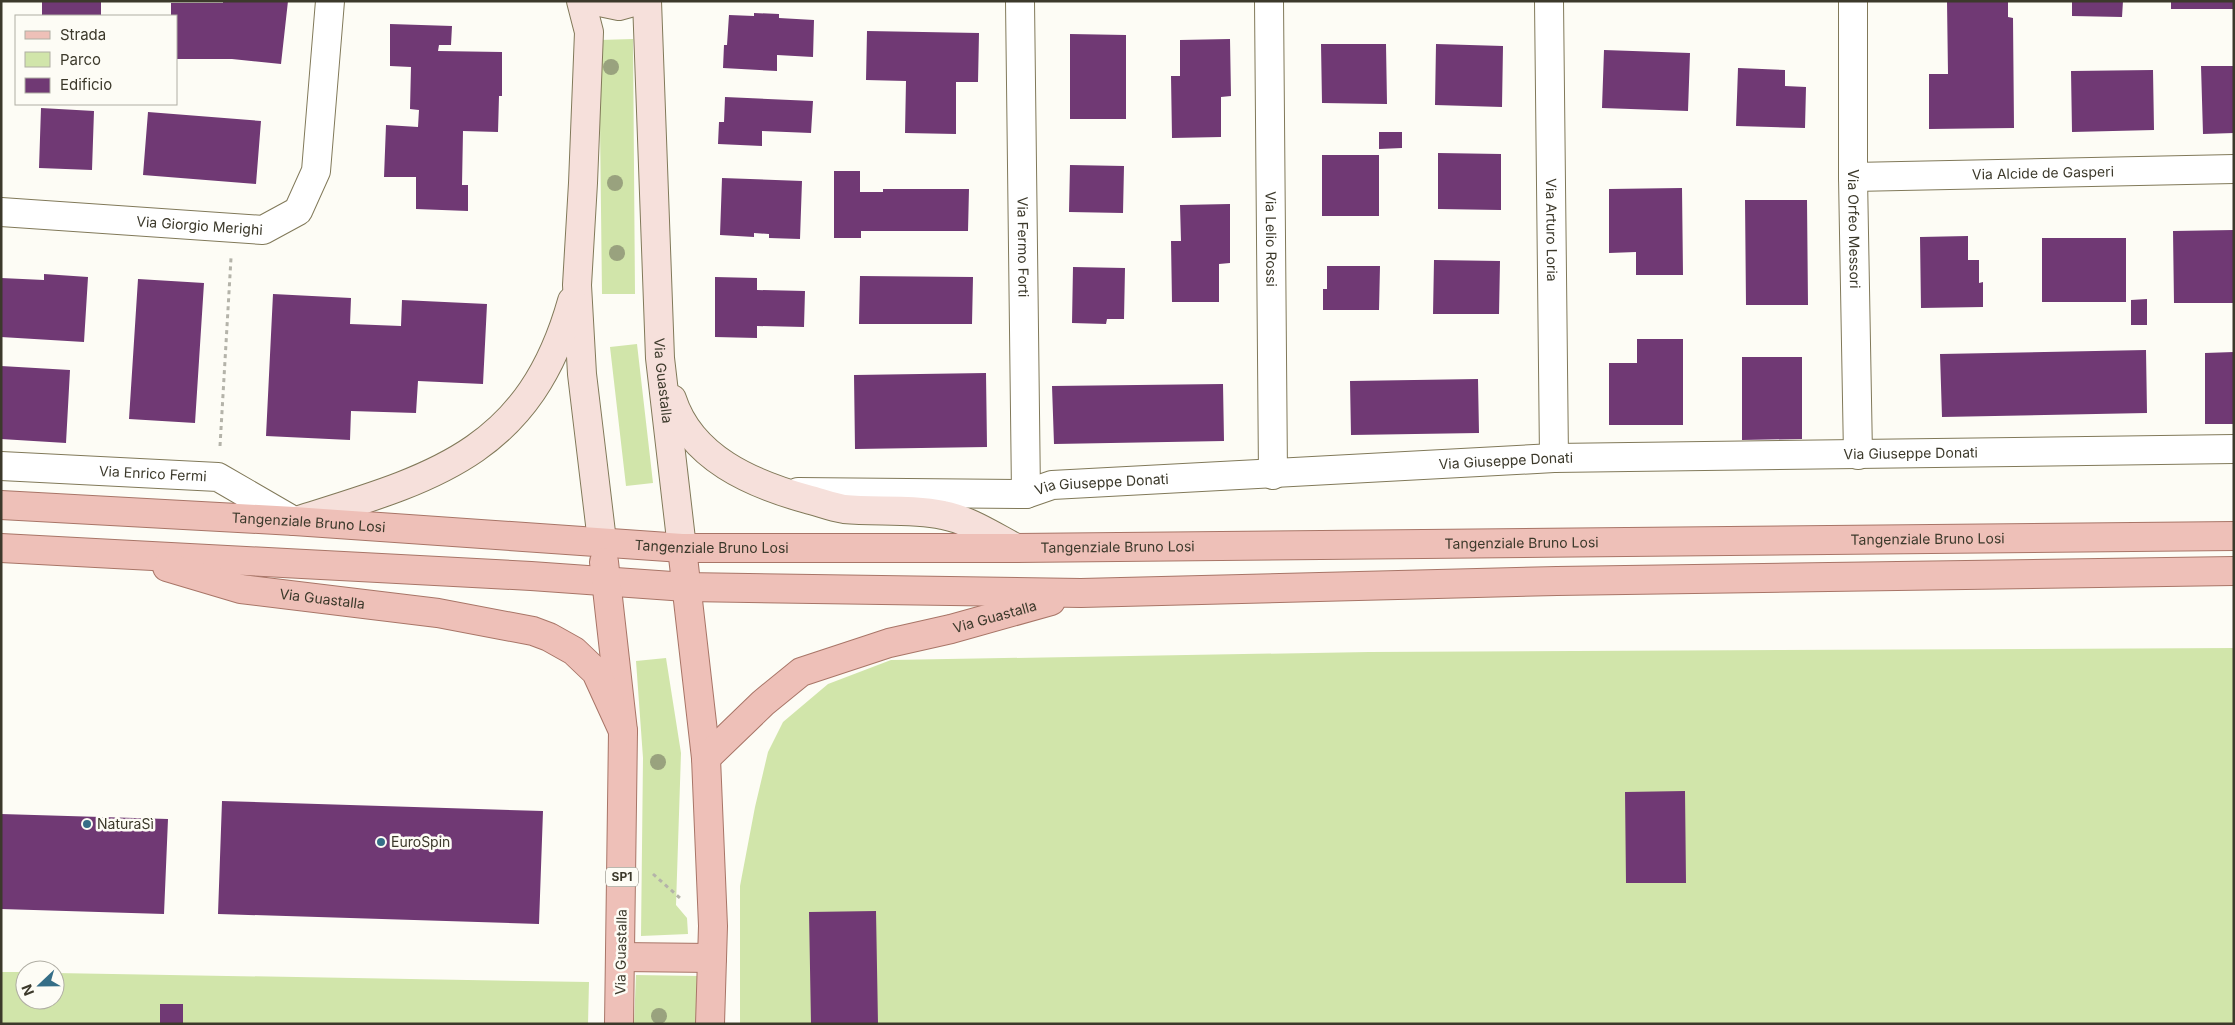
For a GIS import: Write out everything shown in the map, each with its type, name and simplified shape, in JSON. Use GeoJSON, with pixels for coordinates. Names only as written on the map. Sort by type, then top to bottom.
{"type":"FeatureCollection","features":[{"type":"Feature","properties":{"kind":"main road","name":"Tangenziale Bruno Losi"},"geometry":{"type":"LineString","coordinates":[[1,505],[294,521],[682,548],[1016,548],[2234,536]]}},
{"type":"Feature","properties":{"kind":"main road","name":"Via Guastalla"},"geometry":{"type":"LineString","coordinates":[[602,541],[624,731],[619,1024]]}},
{"type":"Feature","properties":{"kind":"main road"},"geometry":{"type":"LineString","coordinates":[[1,548],[606,580],[686,587],[1081,593],[1557,581],[2234,571]]}},
{"type":"Feature","properties":{"kind":"main road","name":"Via Guastalla"},"geometry":{"type":"LineString","coordinates":[[682,548],[706,758],[713,926],[710,1024]]}},
{"type":"Feature","properties":{"kind":"main road","name":"Via Guastalla"},"geometry":{"type":"LineString","coordinates":[[123,554],[241,589],[438,613],[533,631],[549,637],[574,651],[596,672],[624,731]]}},
{"type":"Feature","properties":{"kind":"main road","name":"Via Guastalla"},"geometry":{"type":"LineString","coordinates":[[706,758],[763,703],[801,672],[889,643],[951,629],[1081,593]]}},
{"type":"Feature","properties":{"kind":"main road"},"geometry":{"type":"LineString","coordinates":[[621,957],[712,958]]}},
{"type":"Feature","properties":{"kind":"street","name":"Via Giorgio Merighi"},"geometry":{"type":"LineString","coordinates":[[1,212],[263,230],[298,211],[316,171],[330,1]]}},
{"type":"Feature","properties":{"kind":"street","name":"Via Guastalla"},"geometry":{"type":"LineString","coordinates":[[581,1],[589,32],[584,183],[577,285],[582,374],[602,541]]}},
{"type":"Feature","properties":{"kind":"street"},"geometry":{"type":"LineString","coordinates":[[596,1],[619,6],[637,1]]}},
{"type":"Feature","properties":{"kind":"street","name":"Via Guastalla"},"geometry":{"type":"LineString","coordinates":[[648,1],[660,358],[682,548]]}},
{"type":"Feature","properties":{"kind":"street","name":"Via Fermo Forti"},"geometry":{"type":"LineString","coordinates":[[1020,1],[1026,494]]}},
{"type":"Feature","properties":{"kind":"street","name":"Via Lelio Rossi"},"geometry":{"type":"LineString","coordinates":[[1270,1],[1273,475]]}},
{"type":"Feature","properties":{"kind":"street","name":"Via Arturo Loria"},"geometry":{"type":"LineString","coordinates":[[1549,1],[1554,458]]}},
{"type":"Feature","properties":{"kind":"street","name":"Via Orfeo Messori"},"geometry":{"type":"LineString","coordinates":[[1853,1],[1853,177],[1858,455]]}},
{"type":"Feature","properties":{"kind":"street","name":"Via Alcide de Gasperi"},"geometry":{"type":"LineString","coordinates":[[1853,177],[2234,169]]}},
{"type":"Feature","properties":{"kind":"street"},"geometry":{"type":"LineString","coordinates":[[294,521],[387,492],[457,461],[482,446],[521,408],[548,364],[565,328],[577,285]]}},
{"type":"Feature","properties":{"kind":"street"},"geometry":{"type":"LineString","coordinates":[[660,358],[673,402],[688,432],[718,462],[747,478],[781,492],[842,508],[943,515],[967,523],[1016,548]]}},
{"type":"Feature","properties":{"kind":"street","name":"Via Giuseppe Donati"},"geometry":{"type":"LineString","coordinates":[[781,492],[1026,494],[1052,485],[1273,475],[1554,458],[2234,449]]}},
{"type":"Feature","properties":{"kind":"street","name":"Via Enrico Fermi"},"geometry":{"type":"LineString","coordinates":[[1,466],[218,477],[294,521]]}},
{"type":"Feature","properties":{"kind":"path"},"geometry":{"type":"LineString","coordinates":[[218,477],[233,228]]}},
{"type":"Feature","properties":{"kind":"path"},"geometry":{"type":"LineString","coordinates":[[623,846],[713,926]]}},
{"type":"Feature","properties":{"kind":"green space"},"geometry":{"type":"Polygon","coordinates":[[[633,39],[635,294],[602,294],[599,40],[633,39]]]}},
{"type":"Feature","properties":{"kind":"green space"},"geometry":{"type":"Polygon","coordinates":[[[637,344],[653,483],[626,486],[610,347],[637,344]]]}},
{"type":"Feature","properties":{"kind":"green space"},"geometry":{"type":"Polygon","coordinates":[[[2234,648],[2234,1024],[740,1024],[740,886],[768,752],[783,722],[828,684],[891,660],[1369,652],[2234,648]]]}},
{"type":"Feature","properties":{"kind":"green space"},"geometry":{"type":"Polygon","coordinates":[[[666,658],[681,753],[676,905],[687,918],[688,934],[641,936],[643,758],[636,661],[666,658]]]}},
{"type":"Feature","properties":{"kind":"green space"},"geometry":{"type":"Polygon","coordinates":[[[1,972],[15,972],[15,1010],[65,1010],[65,973],[589,982],[588,1024],[1,1024],[1,972]]]}},
{"type":"Feature","properties":{"kind":"green space"},"geometry":{"type":"Polygon","coordinates":[[[636,975],[699,976],[697,1024],[634,1024],[636,975]]]}},
{"type":"Feature","properties":{"kind":"building"},"geometry":{"type":"Polygon","coordinates":[[[42,1],[101,1],[101,15],[42,15],[42,1]]]}},
{"type":"Feature","properties":{"kind":"building"},"geometry":{"type":"Polygon","coordinates":[[[223,1],[288,1],[281,64],[232,59],[178,59],[178,15],[171,15],[171,3],[223,3],[223,1]]]}},
{"type":"Feature","properties":{"kind":"building"},"geometry":{"type":"Polygon","coordinates":[[[1947,1],[2008,1],[2008,17],[2013,18],[2014,128],[1929,129],[1929,74],[1948,74],[1947,1]]]}},
{"type":"Feature","properties":{"kind":"building"},"geometry":{"type":"Polygon","coordinates":[[[2072,1],[2123,1],[2122,17],[2072,16],[2072,1]]]}},
{"type":"Feature","properties":{"kind":"building"},"geometry":{"type":"Polygon","coordinates":[[[2171,1],[2234,1],[2234,9],[2171,9],[2171,1]]]}},
{"type":"Feature","properties":{"kind":"building"},"geometry":{"type":"Polygon","coordinates":[[[754,13],[779,14],[779,18],[814,20],[813,57],[777,55],[777,71],[723,68],[724,45],[727,45],[729,15],[754,16],[754,13]]]}},
{"type":"Feature","properties":{"kind":"building"},"geometry":{"type":"Polygon","coordinates":[[[390,24],[452,26],[451,45],[439,45],[438,51],[502,52],[502,96],[499,96],[498,132],[463,131],[462,185],[468,185],[468,211],[416,209],[416,177],[384,177],[386,125],[418,127],[419,110],[410,109],[411,67],[390,66],[390,24]]]}},
{"type":"Feature","properties":{"kind":"building"},"geometry":{"type":"Polygon","coordinates":[[[867,31],[979,33],[978,82],[956,82],[956,134],[905,133],[906,81],[866,80],[867,31]]]}},
{"type":"Feature","properties":{"kind":"building"},"geometry":{"type":"Polygon","coordinates":[[[1070,34],[1126,35],[1126,119],[1070,119],[1070,34]]]}},
{"type":"Feature","properties":{"kind":"building"},"geometry":{"type":"Polygon","coordinates":[[[1230,39],[1231,96],[1221,97],[1221,137],[1172,138],[1171,76],[1180,76],[1180,40],[1230,39]]]}},
{"type":"Feature","properties":{"kind":"building"},"geometry":{"type":"Polygon","coordinates":[[[1321,44],[1386,44],[1387,104],[1322,103],[1321,44]]]}},
{"type":"Feature","properties":{"kind":"building"},"geometry":{"type":"Polygon","coordinates":[[[1436,44],[1503,46],[1502,107],[1435,105],[1436,44]]]}},
{"type":"Feature","properties":{"kind":"building"},"geometry":{"type":"Polygon","coordinates":[[[1604,50],[1690,53],[1688,111],[1602,108],[1604,50]]]}},
{"type":"Feature","properties":{"kind":"building"},"geometry":{"type":"Polygon","coordinates":[[[2201,66],[2234,66],[2234,133],[2203,134],[2201,66]]]}},
{"type":"Feature","properties":{"kind":"building"},"geometry":{"type":"Polygon","coordinates":[[[1738,68],[1785,70],[1785,86],[1806,87],[1805,128],[1736,126],[1738,68]]]}},
{"type":"Feature","properties":{"kind":"building"},"geometry":{"type":"Polygon","coordinates":[[[2153,70],[2154,130],[2072,132],[2071,71],[2153,70]]]}},
{"type":"Feature","properties":{"kind":"building"},"geometry":{"type":"Polygon","coordinates":[[[725,97],[813,101],[811,133],[762,131],[762,146],[718,144],[719,122],[724,122],[725,97]]]}},
{"type":"Feature","properties":{"kind":"building"},"geometry":{"type":"Polygon","coordinates":[[[41,108],[94,111],[92,170],[39,168],[41,108]]]}},
{"type":"Feature","properties":{"kind":"building"},"geometry":{"type":"Polygon","coordinates":[[[148,112],[261,121],[256,184],[143,175],[148,112]]]}},
{"type":"Feature","properties":{"kind":"building"},"geometry":{"type":"Polygon","coordinates":[[[1379,132],[1402,132],[1402,148],[1379,149],[1379,132]]]}},
{"type":"Feature","properties":{"kind":"building"},"geometry":{"type":"Polygon","coordinates":[[[1438,153],[1501,154],[1501,210],[1438,209],[1438,153]]]}},
{"type":"Feature","properties":{"kind":"building"},"geometry":{"type":"Polygon","coordinates":[[[1322,155],[1379,155],[1379,216],[1322,216],[1322,155]]]}},
{"type":"Feature","properties":{"kind":"building"},"geometry":{"type":"Polygon","coordinates":[[[1070,165],[1124,166],[1123,213],[1069,212],[1070,165]]]}},
{"type":"Feature","properties":{"kind":"building"},"geometry":{"type":"Polygon","coordinates":[[[834,171],[860,171],[860,192],[883,192],[883,189],[969,189],[968,231],[861,231],[861,238],[834,238],[834,171]]]}},
{"type":"Feature","properties":{"kind":"building"},"geometry":{"type":"Polygon","coordinates":[[[722,178],[802,181],[800,239],[769,238],[769,234],[754,233],[754,237],[720,235],[722,178]]]}},
{"type":"Feature","properties":{"kind":"building"},"geometry":{"type":"Polygon","coordinates":[[[1682,188],[1683,275],[1636,275],[1636,252],[1609,253],[1609,189],[1682,188]]]}},
{"type":"Feature","properties":{"kind":"building"},"geometry":{"type":"Polygon","coordinates":[[[1745,200],[1807,200],[1808,305],[1746,305],[1745,200]]]}},
{"type":"Feature","properties":{"kind":"building"},"geometry":{"type":"Polygon","coordinates":[[[1230,204],[1230,263],[1219,264],[1219,302],[1172,302],[1171,241],[1181,241],[1180,205],[1230,204]]]}},
{"type":"Feature","properties":{"kind":"building"},"geometry":{"type":"Polygon","coordinates":[[[2234,230],[2234,303],[2174,303],[2173,231],[2234,230]]]}},
{"type":"Feature","properties":{"kind":"building"},"geometry":{"type":"Polygon","coordinates":[[[1968,236],[1968,260],[1979,260],[1979,283],[1983,282],[1983,307],[1921,308],[1920,237],[1968,236]]]}},
{"type":"Feature","properties":{"kind":"building"},"geometry":{"type":"Polygon","coordinates":[[[2042,238],[2126,238],[2126,302],[2042,302],[2042,238]]]}},
{"type":"Feature","properties":{"kind":"building"},"geometry":{"type":"Polygon","coordinates":[[[1434,260],[1500,261],[1499,314],[1433,314],[1434,260]]]}},
{"type":"Feature","properties":{"kind":"building"},"geometry":{"type":"Polygon","coordinates":[[[1327,266],[1380,266],[1379,310],[1323,310],[1323,289],[1327,289],[1327,266]]]}},
{"type":"Feature","properties":{"kind":"building"},"geometry":{"type":"Polygon","coordinates":[[[1073,267],[1125,268],[1124,319],[1107,319],[1106,324],[1072,323],[1073,267]]]}},
{"type":"Feature","properties":{"kind":"building"},"geometry":{"type":"Polygon","coordinates":[[[44,274],[88,277],[84,342],[1,337],[1,278],[44,280],[44,274]]]}},
{"type":"Feature","properties":{"kind":"building"},"geometry":{"type":"Polygon","coordinates":[[[860,276],[973,277],[972,324],[859,324],[860,276]]]}},
{"type":"Feature","properties":{"kind":"building"},"geometry":{"type":"Polygon","coordinates":[[[715,277],[757,278],[757,290],[805,291],[804,327],[757,326],[757,338],[715,337],[715,277]]]}},
{"type":"Feature","properties":{"kind":"building"},"geometry":{"type":"Polygon","coordinates":[[[138,279],[204,283],[195,423],[129,419],[138,279]]]}},
{"type":"Feature","properties":{"kind":"building"},"geometry":{"type":"Polygon","coordinates":[[[273,294],[351,298],[350,324],[401,326],[402,300],[487,304],[483,384],[418,381],[416,413],[351,411],[350,440],[266,436],[273,294]]]}},
{"type":"Feature","properties":{"kind":"building"},"geometry":{"type":"Polygon","coordinates":[[[2147,299],[2147,325],[2131,325],[2131,300],[2147,299]]]}},
{"type":"Feature","properties":{"kind":"building"},"geometry":{"type":"Polygon","coordinates":[[[1637,339],[1683,339],[1683,425],[1609,425],[1609,363],[1637,363],[1637,339]]]}},
{"type":"Feature","properties":{"kind":"building"},"geometry":{"type":"Polygon","coordinates":[[[2146,350],[2147,413],[1942,417],[1940,354],[2146,350]]]}},
{"type":"Feature","properties":{"kind":"building"},"geometry":{"type":"Polygon","coordinates":[[[2234,352],[2234,424],[2205,424],[2205,353],[2234,352]]]}},
{"type":"Feature","properties":{"kind":"building"},"geometry":{"type":"Polygon","coordinates":[[[1742,357],[1802,357],[1802,439],[1742,440],[1742,357]]]}},
{"type":"Feature","properties":{"kind":"building"},"geometry":{"type":"Polygon","coordinates":[[[1,366],[70,370],[66,443],[1,439],[1,366]]]}},
{"type":"Feature","properties":{"kind":"building"},"geometry":{"type":"Polygon","coordinates":[[[986,373],[987,447],[855,449],[854,375],[986,373]]]}},
{"type":"Feature","properties":{"kind":"building"},"geometry":{"type":"Polygon","coordinates":[[[1478,379],[1479,433],[1351,435],[1350,381],[1478,379]]]}},
{"type":"Feature","properties":{"kind":"building"},"geometry":{"type":"Polygon","coordinates":[[[1223,384],[1224,441],[1054,444],[1052,386],[1223,384]]]}},
{"type":"Feature","properties":{"kind":"building"},"geometry":{"type":"Polygon","coordinates":[[[1685,791],[1686,883],[1626,883],[1625,792],[1685,791]]]}},
{"type":"Feature","properties":{"kind":"building","name":"EuroSpin"},"geometry":{"type":"Polygon","coordinates":[[[222,801],[543,811],[539,924],[218,914],[222,801]]]}},
{"type":"Feature","properties":{"kind":"building"},"geometry":{"type":"Polygon","coordinates":[[[1,814],[168,819],[164,914],[1,909],[1,814]]]}},
{"type":"Feature","properties":{"kind":"building"},"geometry":{"type":"Polygon","coordinates":[[[876,911],[878,1024],[811,1024],[809,912],[876,911]]]}},
{"type":"Feature","properties":{"kind":"building"},"geometry":{"type":"Polygon","coordinates":[[[160,1004],[183,1004],[183,1024],[160,1024],[160,1004]]]}},
{"type":"Feature","properties":{"kind":"place","name":"NaturaSì"},"geometry":{"type":"Point","coordinates":[87,824]}},
{"type":"Feature","properties":{"kind":"place","name":"EuroSpin"},"geometry":{"type":"Point","coordinates":[381,842]}}]}
